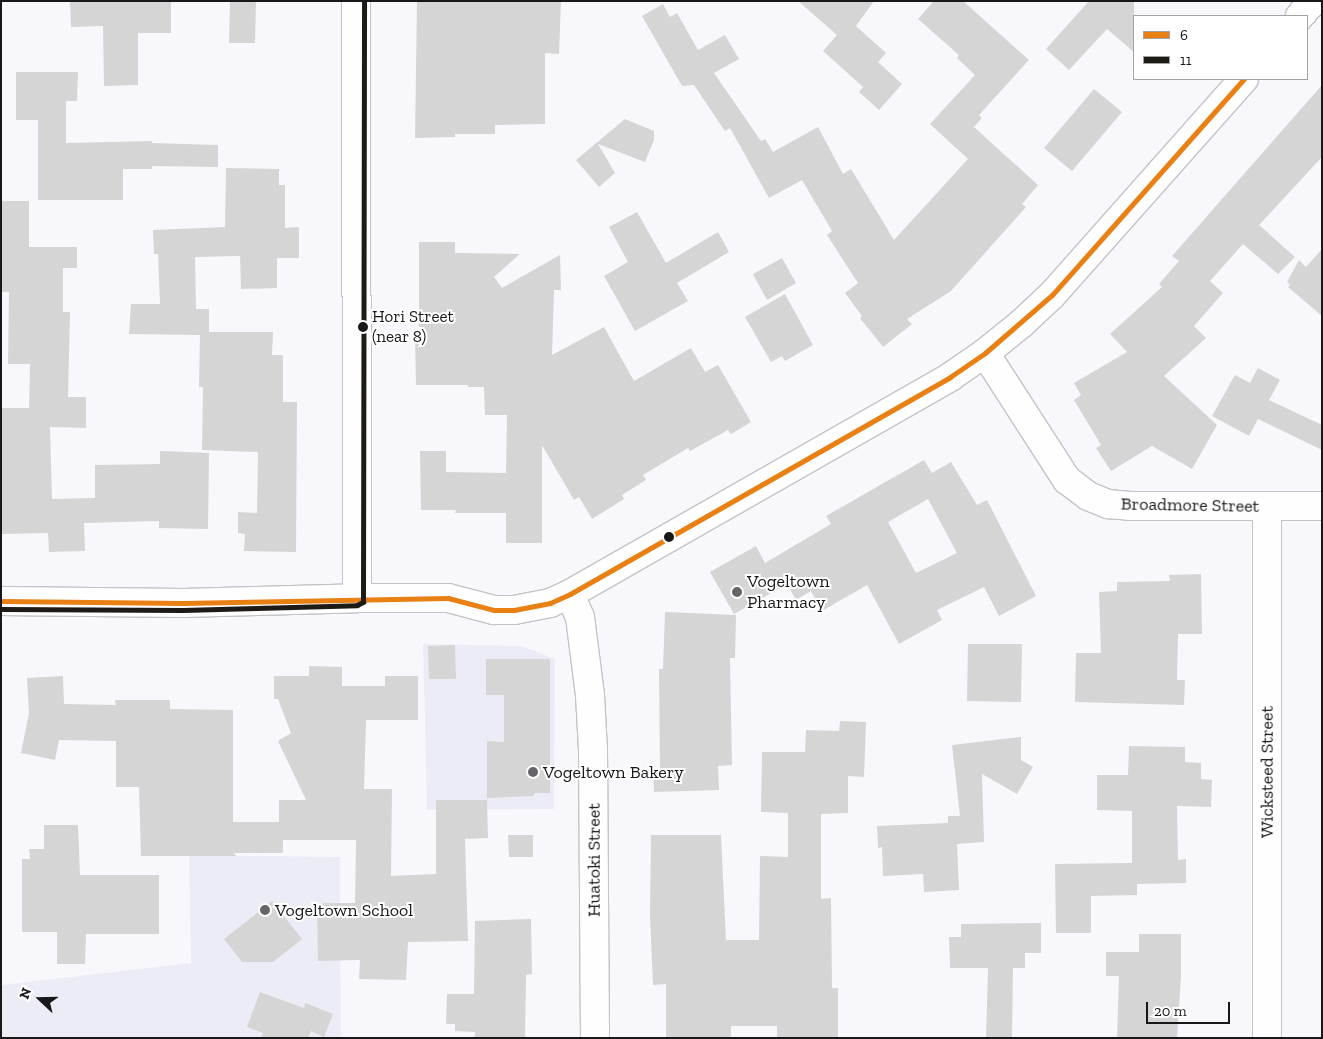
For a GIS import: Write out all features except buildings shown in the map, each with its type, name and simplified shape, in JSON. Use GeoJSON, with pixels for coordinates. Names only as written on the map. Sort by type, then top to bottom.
{"type":"FeatureCollection","features":[{"type":"Feature","properties":{"kind":"main road"},"geometry":{"type":"LineString","coordinates":[[356,1],[357,598]]}},
{"type":"Feature","properties":{"kind":"main road"},"geometry":{"type":"LineString","coordinates":[[1301,15],[1313,1]]}},
{"type":"Feature","properties":{"kind":"main road"},"geometry":{"type":"LineString","coordinates":[[1,601],[183,604],[357,598],[448,598],[494,610],[514,610],[550,603],[570,594],[950,377],[985,354],[1052,295],[1243,80]]}},
{"type":"Feature","properties":{"kind":"main road","name":"Broadmore Street"},"geometry":{"type":"LineString","coordinates":[[985,354],[1067,480],[1088,496],[1108,504],[1130,506],[1322,506]]}},
{"type":"Feature","properties":{"kind":"main road","name":"Wicksteed Street"},"geometry":{"type":"LineString","coordinates":[[1267,506],[1268,1038]]}},
{"type":"Feature","properties":{"kind":"main road","name":"Huatoki Street"},"geometry":{"type":"LineString","coordinates":[[570,594],[580,617],[590,694],[593,750],[595,1038]]}},
{"type":"Feature","properties":{"kind":"shaded area"},"geometry":{"type":"Polygon","coordinates":[[[423,644],[522,646],[555,659],[554,809],[427,810],[423,644]]]}},
{"type":"Feature","properties":{"kind":"shaded area","name":"Vogeltown School"},"geometry":{"type":"Polygon","coordinates":[[[189,855],[340,857],[341,1038],[1,1038],[1,985],[191,963],[189,855]]]}},
{"type":"Feature","properties":{"kind":"transit line","name":"11"},"geometry":{"type":"LineString","coordinates":[[1,609],[183,610],[357,605],[363,602],[364,1]]}},
{"type":"Feature","properties":{"kind":"transit line","name":"6"},"geometry":{"type":"LineString","coordinates":[[1,601],[183,603],[448,598],[494,610],[514,610],[550,603],[570,594],[950,377],[985,353],[1052,295],[1243,80]]}},
{"type":"Feature","properties":{"kind":"place","name":"Hori Street (near 8)"},"geometry":{"type":"Point","coordinates":[363,327]}},
{"type":"Feature","properties":{"kind":"place","name":"Vogeltown Pharmacy"},"geometry":{"type":"Point","coordinates":[737,592]}},
{"type":"Feature","properties":{"kind":"place","name":"Vogeltown Bakery"},"geometry":{"type":"Point","coordinates":[533,772]}},
{"type":"Feature","properties":{"kind":"place","name":"Vogeltown School"},"geometry":{"type":"Point","coordinates":[265,910]}}]}
